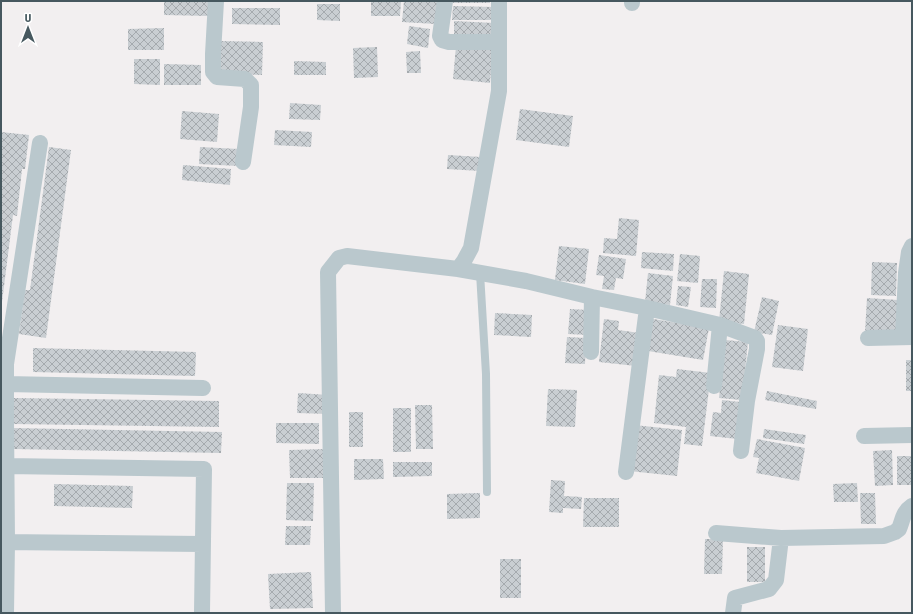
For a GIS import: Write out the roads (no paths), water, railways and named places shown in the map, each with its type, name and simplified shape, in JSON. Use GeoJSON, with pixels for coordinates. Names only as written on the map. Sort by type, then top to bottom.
{"type":"FeatureCollection","features":[{"type":"Feature","properties":{"kind":"street"},"geometry":{"type":"LineString","coordinates":[[216,1],[213,72],[216,77],[245,79],[251,85],[251,107],[242,162]]}},
{"type":"Feature","properties":{"kind":"street"},"geometry":{"type":"LineString","coordinates":[[445,1],[440,36],[442,40],[449,42],[498,42]]}},
{"type":"Feature","properties":{"kind":"street"},"geometry":{"type":"LineString","coordinates":[[458,269],[464,262],[471,248],[499,91],[499,1]]}},
{"type":"Feature","properties":{"kind":"street"},"geometry":{"type":"LineString","coordinates":[[6,613],[4,494],[7,466],[3,417],[6,384],[4,364],[40,143]]}},
{"type":"Feature","properties":{"kind":"street"},"geometry":{"type":"LineString","coordinates":[[868,338],[907,337],[906,273],[909,252],[912,246]]}},
{"type":"Feature","properties":{"kind":"street"},"geometry":{"type":"LineString","coordinates":[[333,613],[328,272],[339,258],[348,256],[458,269],[526,280],[592,297],[647,308],[720,326],[755,338],[757,341],[757,349],[747,401],[741,451]]}},
{"type":"Feature","properties":{"kind":"street"},"geometry":{"type":"LineString","coordinates":[[591,352],[592,297]]}},
{"type":"Feature","properties":{"kind":"street"},"geometry":{"type":"LineString","coordinates":[[626,472],[647,308]]}},
{"type":"Feature","properties":{"kind":"street"},"geometry":{"type":"LineString","coordinates":[[714,386],[720,326]]}},
{"type":"Feature","properties":{"kind":"street"},"geometry":{"type":"LineString","coordinates":[[6,384],[203,388]]}},
{"type":"Feature","properties":{"kind":"street"},"geometry":{"type":"LineString","coordinates":[[864,436],[912,435]]}},
{"type":"Feature","properties":{"kind":"street"},"geometry":{"type":"LineString","coordinates":[[7,466],[204,469],[202,613]]}},
{"type":"Feature","properties":{"kind":"street"},"geometry":{"type":"LineString","coordinates":[[716,533],[781,538],[884,536],[899,529],[904,515],[912,506]]}},
{"type":"Feature","properties":{"kind":"street"},"geometry":{"type":"LineString","coordinates":[[733,613],[735,598],[769,590],[776,580],[781,538]]}},
{"type":"Feature","properties":{"kind":"street"},"geometry":{"type":"LineString","coordinates":[[4,542],[203,544]]}},
{"type":"Feature","properties":{"kind":"lane"},"geometry":{"type":"LineString","coordinates":[[480,273],[486,374],[487,492]]}}]}
